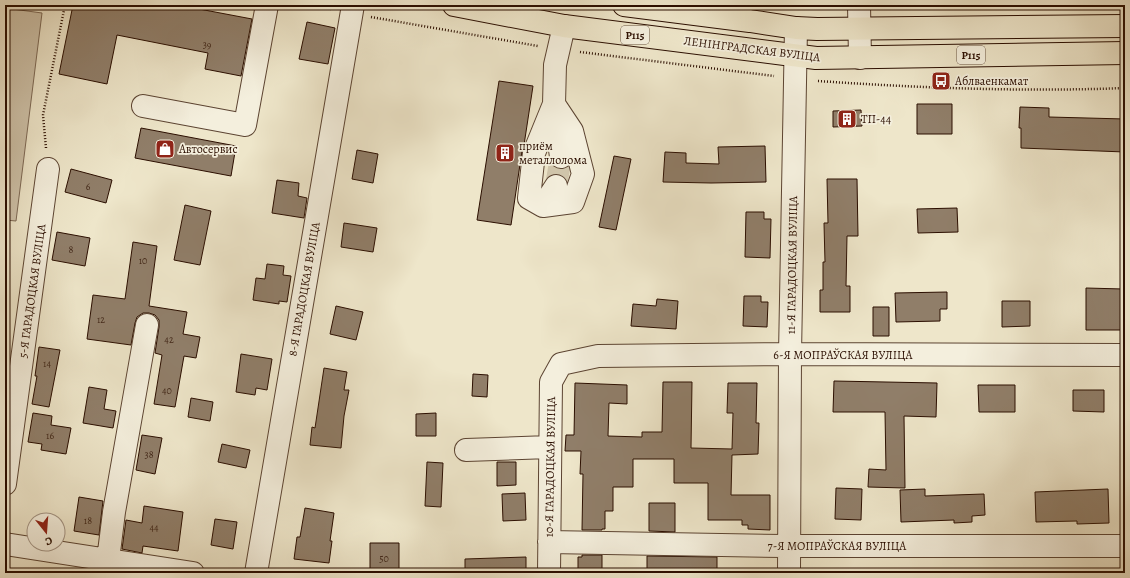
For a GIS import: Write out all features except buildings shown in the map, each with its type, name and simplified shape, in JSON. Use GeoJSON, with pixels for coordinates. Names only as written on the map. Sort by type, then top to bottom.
{"type":"FeatureCollection","features":[{"type":"Feature","properties":{"kind":"main road","name":"ЛЕНІНГРАДСКАЯ ВУЛІЦА"},"geometry":{"type":"LineString","coordinates":[[454,5],[564,26],[816,58],[1125,52]]}},
{"type":"Feature","properties":{"kind":"main road","name":"Р115"},"geometry":{"type":"LineString","coordinates":[[624,5],[651,7],[796,28],[860,29],[1125,26]]}},
{"type":"Feature","properties":{"kind":"street"},"geometry":{"type":"LineString","coordinates":[[143,106],[245,125],[267,5]]}},
{"type":"Feature","properties":{"kind":"street","name":"8-Я ГАРАДОЦКАЯ ВУЛІЦА"},"geometry":{"type":"LineString","coordinates":[[256,573],[353,5]]}},
{"type":"Feature","properties":{"kind":"street"},"geometry":{"type":"LineString","coordinates":[[859,5],[860,58]]}},
{"type":"Feature","properties":{"kind":"street"},"geometry":{"type":"LineString","coordinates":[[561,157],[554,104],[555,65],[564,26]]}},
{"type":"Feature","properties":{"kind":"street","name":"11-Я ГАРАДОЦКАЯ ВУЛІЦА"},"geometry":{"type":"LineString","coordinates":[[789,573],[790,354],[796,28]]}},
{"type":"Feature","properties":{"kind":"street"},"geometry":{"type":"LineString","coordinates":[[554,104],[572,132],[583,174],[572,202],[543,206],[529,198],[534,154],[554,104]]}},
{"type":"Feature","properties":{"kind":"street","name":"5-Я ГАРАДОЦКАЯ ВУЛІЦА"},"geometry":{"type":"LineString","coordinates":[[5,484],[48,169]]}},
{"type":"Feature","properties":{"kind":"street"},"geometry":{"type":"LineString","coordinates":[[543,206],[556,186]]}},
{"type":"Feature","properties":{"kind":"street"},"geometry":{"type":"LineString","coordinates":[[108,560],[114,512],[148,325]]}},
{"type":"Feature","properties":{"kind":"street","name":"6-Я МОПРАЎСКАЯ ВУЛІЦА"},"geometry":{"type":"LineString","coordinates":[[561,364],[598,356],[790,354],[1125,355]]}},
{"type":"Feature","properties":{"kind":"street","name":"10-Я ГАРАДОЦКАЯ ВУЛІЦА"},"geometry":{"type":"LineString","coordinates":[[549,573],[549,447],[551,382],[561,364]]}},
{"type":"Feature","properties":{"kind":"street"},"geometry":{"type":"LineString","coordinates":[[466,450],[549,447]]}},
{"type":"Feature","properties":{"kind":"street","name":"7-Я МОПРАЎСКАЯ ВУЛІЦА"},"geometry":{"type":"LineString","coordinates":[[549,542],[789,546],[1125,546]]}},
{"type":"Feature","properties":{"kind":"street"},"geometry":{"type":"LineString","coordinates":[[5,544],[193,573]]}},
{"type":"Feature","properties":{"kind":"path"},"geometry":{"type":"LineString","coordinates":[[48,169],[43,115],[65,5]]}},
{"type":"Feature","properties":{"kind":"path"},"geometry":{"type":"LineString","coordinates":[[816,81],[924,88],[1071,90],[1125,88]]}},
{"type":"Feature","properties":{"kind":"shaded area"},"geometry":{"type":"Polygon","coordinates":[[[5,8],[42,13],[16,221],[5,220],[5,8]]]}},
{"type":"Feature","properties":{"kind":"tunnel"},"geometry":{"type":"LineString","coordinates":[[556,186],[561,157]]}},
{"type":"Feature","properties":{"kind":"place","name":"Аблваенкамат"},"geometry":{"type":"Point","coordinates":[941,81]}},
{"type":"Feature","properties":{"kind":"place","name":"ТП-44"},"geometry":{"type":"Point","coordinates":[847,119]}},
{"type":"Feature","properties":{"kind":"place","name":"Автосервис"},"geometry":{"type":"Point","coordinates":[165,149]}},
{"type":"Feature","properties":{"kind":"place","name":"приём металлолома"},"geometry":{"type":"Point","coordinates":[505,153]}}]}
